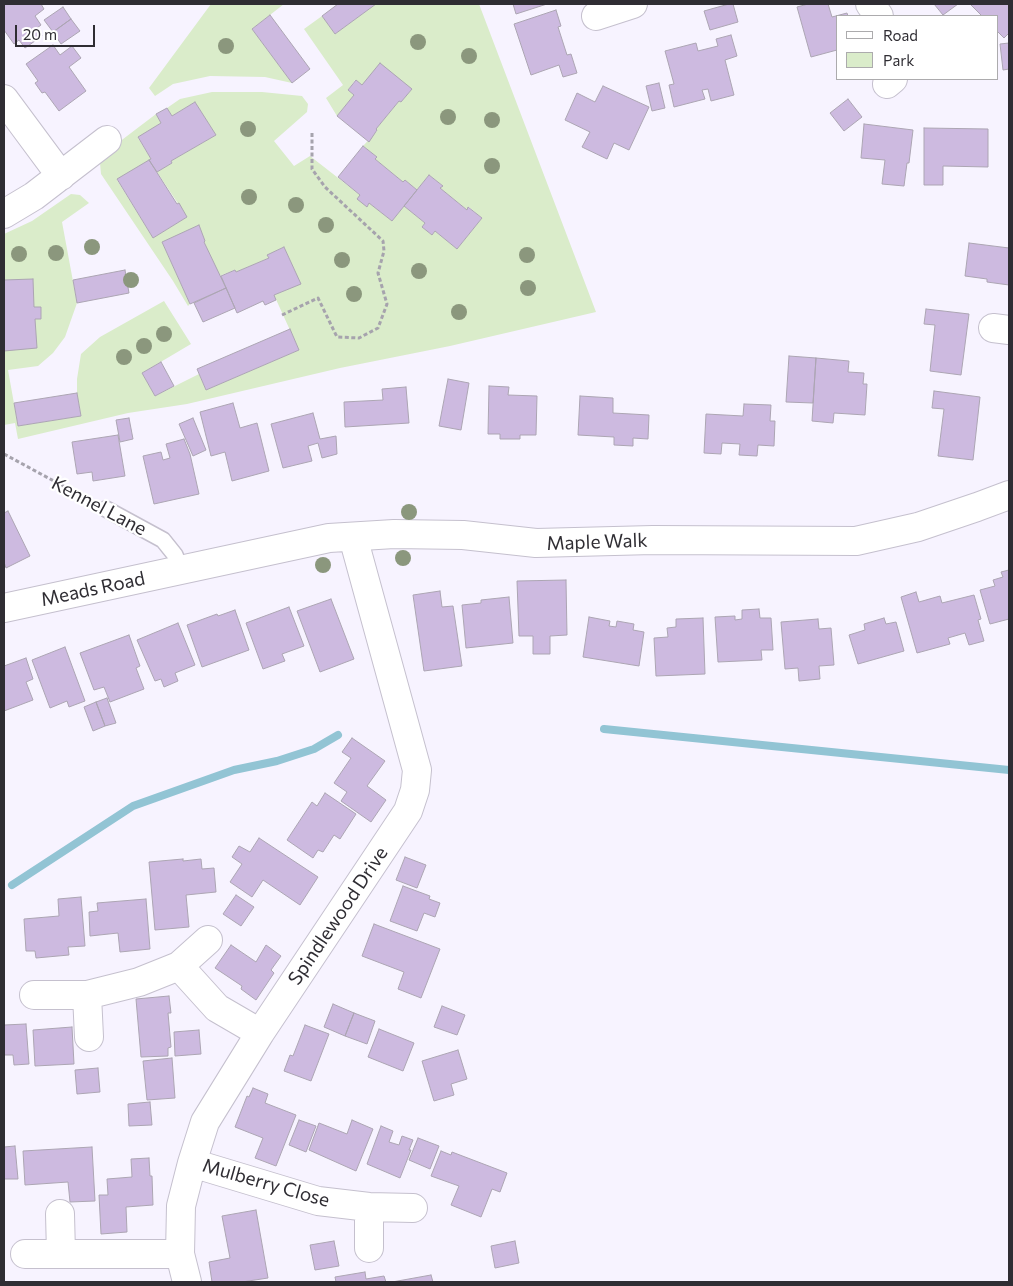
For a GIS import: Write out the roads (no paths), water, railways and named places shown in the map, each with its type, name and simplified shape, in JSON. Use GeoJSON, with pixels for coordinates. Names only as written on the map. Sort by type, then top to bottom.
{"type":"FeatureCollection","features":[{"type":"Feature","properties":{"kind":"street"},"geometry":{"type":"LineString","coordinates":[[596,16],[633,4]]}},
{"type":"Feature","properties":{"kind":"street"},"geometry":{"type":"LineString","coordinates":[[870,4],[879,15]]}},
{"type":"Feature","properties":{"kind":"street"},"geometry":{"type":"LineString","coordinates":[[4,99],[61,176]]}},
{"type":"Feature","properties":{"kind":"street"},"geometry":{"type":"LineString","coordinates":[[4,214],[34,196],[106,140]]}},
{"type":"Feature","properties":{"kind":"street","name":"Maple Walk"},"geometry":{"type":"LineString","coordinates":[[182,571],[329,538],[394,534],[462,535],[536,543],[653,540],[856,541],[918,527],[1009,494]]}},
{"type":"Feature","properties":{"kind":"street","name":"Spindlewood Drive"},"geometry":{"type":"LineString","coordinates":[[187,1282],[180,1254],[181,1206],[205,1122],[260,1033],[408,811],[415,790],[418,770],[353,537]]}},
{"type":"Feature","properties":{"kind":"street","name":"Meads Road"},"geometry":{"type":"LineString","coordinates":[[4,608],[182,571]]}},
{"type":"Feature","properties":{"kind":"street"},"geometry":{"type":"LineString","coordinates":[[34,995],[87,995],[139,982],[179,966],[208,940]]}},
{"type":"Feature","properties":{"kind":"street"},"geometry":{"type":"LineString","coordinates":[[179,966],[217,1008],[260,1033]]}},
{"type":"Feature","properties":{"kind":"street"},"geometry":{"type":"LineString","coordinates":[[87,995],[89,1037]]}},
{"type":"Feature","properties":{"kind":"street","name":"Mulberry Close"},"geometry":{"type":"LineString","coordinates":[[192,1163],[318,1201],[414,1208]]}},
{"type":"Feature","properties":{"kind":"street"},"geometry":{"type":"LineString","coordinates":[[369,1206],[369,1248]]}},
{"type":"Feature","properties":{"kind":"street"},"geometry":{"type":"LineString","coordinates":[[60,1214],[60,1253]]}},
{"type":"Feature","properties":{"kind":"street"},"geometry":{"type":"LineString","coordinates":[[25,1254],[180,1254]]}},
{"type":"Feature","properties":{"kind":"lane","name":"Kennel Lane"},"geometry":{"type":"LineString","coordinates":[[106,509],[163,540],[175,555],[182,571]]}},
{"type":"Feature","properties":{"kind":"waterway"},"geometry":{"type":"LineString","coordinates":[[604,729],[1009,770]]}},
{"type":"Feature","properties":{"kind":"waterway"},"geometry":{"type":"LineString","coordinates":[[12,885],[133,806],[234,770],[277,761],[314,749],[338,735]]}}]}
